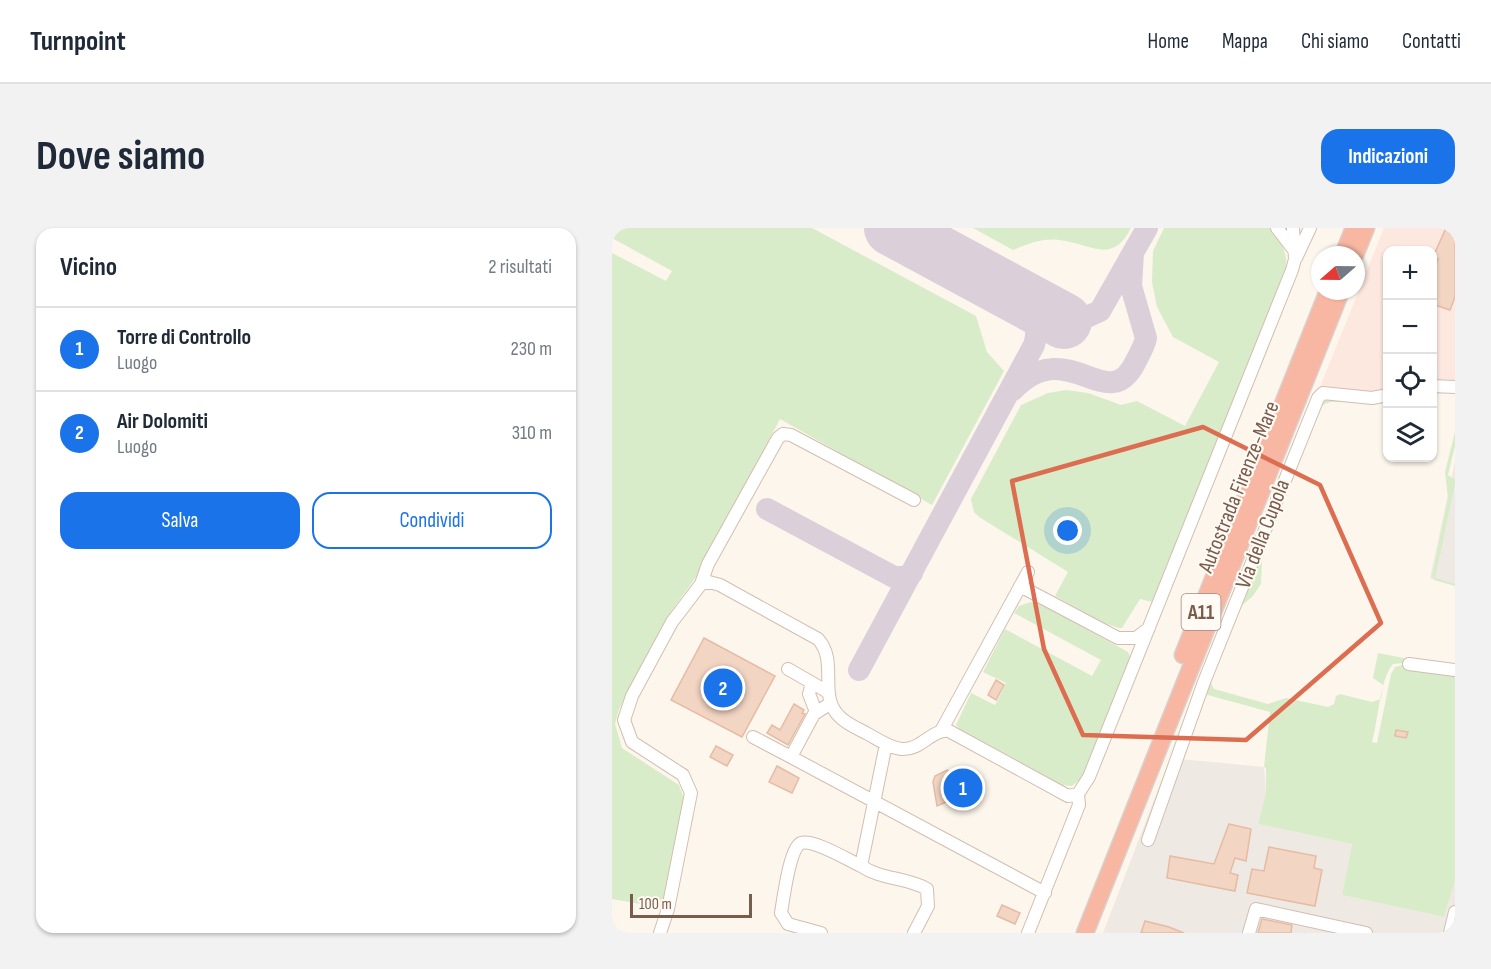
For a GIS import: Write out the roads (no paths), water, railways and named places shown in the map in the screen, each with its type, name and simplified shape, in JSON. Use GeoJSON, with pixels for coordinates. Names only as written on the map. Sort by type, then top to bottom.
{"type":"FeatureCollection","features":[{"type":"Feature","properties":{"kind":"highway"},"geometry":{"type":"LineString","coordinates":[[1347,246],[1354,228]]}},
{"type":"Feature","properties":{"kind":"highway"},"geometry":{"type":"LineString","coordinates":[[1359,246],[1366,228]]}},
{"type":"Feature","properties":{"kind":"highway","name":"Autostrada Firenze-Mare"},"geometry":{"type":"LineString","coordinates":[[1072,933],[1325,300]]}},
{"type":"Feature","properties":{"kind":"highway","name":"Autostrada Firenze-Mare"},"geometry":{"type":"LineString","coordinates":[[1085,933],[1337,300]]}},
{"type":"Feature","properties":{"kind":"street"},"geometry":{"type":"LineString","coordinates":[[1277,228],[1295,254]]}},
{"type":"Feature","properties":{"kind":"street"},"geometry":{"type":"LineString","coordinates":[[1293,228],[1295,254]]}},
{"type":"Feature","properties":{"kind":"street"},"geometry":{"type":"LineString","coordinates":[[941,731],[952,732],[1068,796],[1078,794],[1086,784],[1295,254],[1310,228]]}},
{"type":"Feature","properties":{"kind":"street"},"geometry":{"type":"LineString","coordinates":[[1437,386],[1455,387]]}},
{"type":"Feature","properties":{"kind":"street","name":"Via della Cupola"},"geometry":{"type":"LineString","coordinates":[[1148,840],[1197,700],[1318,398],[1323,393],[1372,398],[1383,396]]}},
{"type":"Feature","properties":{"kind":"street"},"geometry":{"type":"LineString","coordinates":[[660,933],[668,909],[691,792],[683,775],[632,742],[624,720],[632,696],[672,622],[701,585],[708,564],[780,435],[791,435],[914,500]]}},
{"type":"Feature","properties":{"kind":"street"},"geometry":{"type":"LineString","coordinates":[[788,669],[812,683],[829,697],[841,718],[886,744],[900,748],[916,747],[941,731],[1028,572]]}},
{"type":"Feature","properties":{"kind":"street"},"geometry":{"type":"LineString","coordinates":[[701,585],[709,582],[720,585],[815,637],[827,654],[829,697],[816,711],[791,757]]}},
{"type":"Feature","properties":{"kind":"street"},"geometry":{"type":"LineString","coordinates":[[1020,586],[1118,638],[1136,638],[1149,628]]}},
{"type":"Feature","properties":{"kind":"street"},"geometry":{"type":"LineString","coordinates":[[1409,664],[1455,670]]}},
{"type":"Feature","properties":{"kind":"street"},"geometry":{"type":"LineString","coordinates":[[812,683],[809,694],[816,711]]}},
{"type":"Feature","properties":{"kind":"street"},"geometry":{"type":"LineString","coordinates":[[753,737],[1045,892]]}},
{"type":"Feature","properties":{"kind":"street"},"geometry":{"type":"LineString","coordinates":[[861,866],[886,744]]}},
{"type":"Feature","properties":{"kind":"street"},"geometry":{"type":"LineString","coordinates":[[1028,933],[1079,805],[1078,794]]}},
{"type":"Feature","properties":{"kind":"street"},"geometry":{"type":"LineString","coordinates":[[821,933],[788,924],[781,913],[792,854],[797,845],[802,842],[814,844],[875,875],[927,889],[928,906],[914,933]]}},
{"type":"Feature","properties":{"kind":"street"},"geometry":{"type":"LineString","coordinates":[[1249,933],[1256,909],[1347,931],[1366,933]]}},
{"type":"Feature","properties":{"kind":"street"},"geometry":{"type":"LineString","coordinates":[[1303,933],[1305,919]]}},
{"type":"Feature","properties":{"kind":"place","name":"Air Dolomiti"},"geometry":{"type":"Point","coordinates":[723,688]}},
{"type":"Feature","properties":{"kind":"place","name":"Torre di Controllo"},"geometry":{"type":"Point","coordinates":[963,788]}}]}
